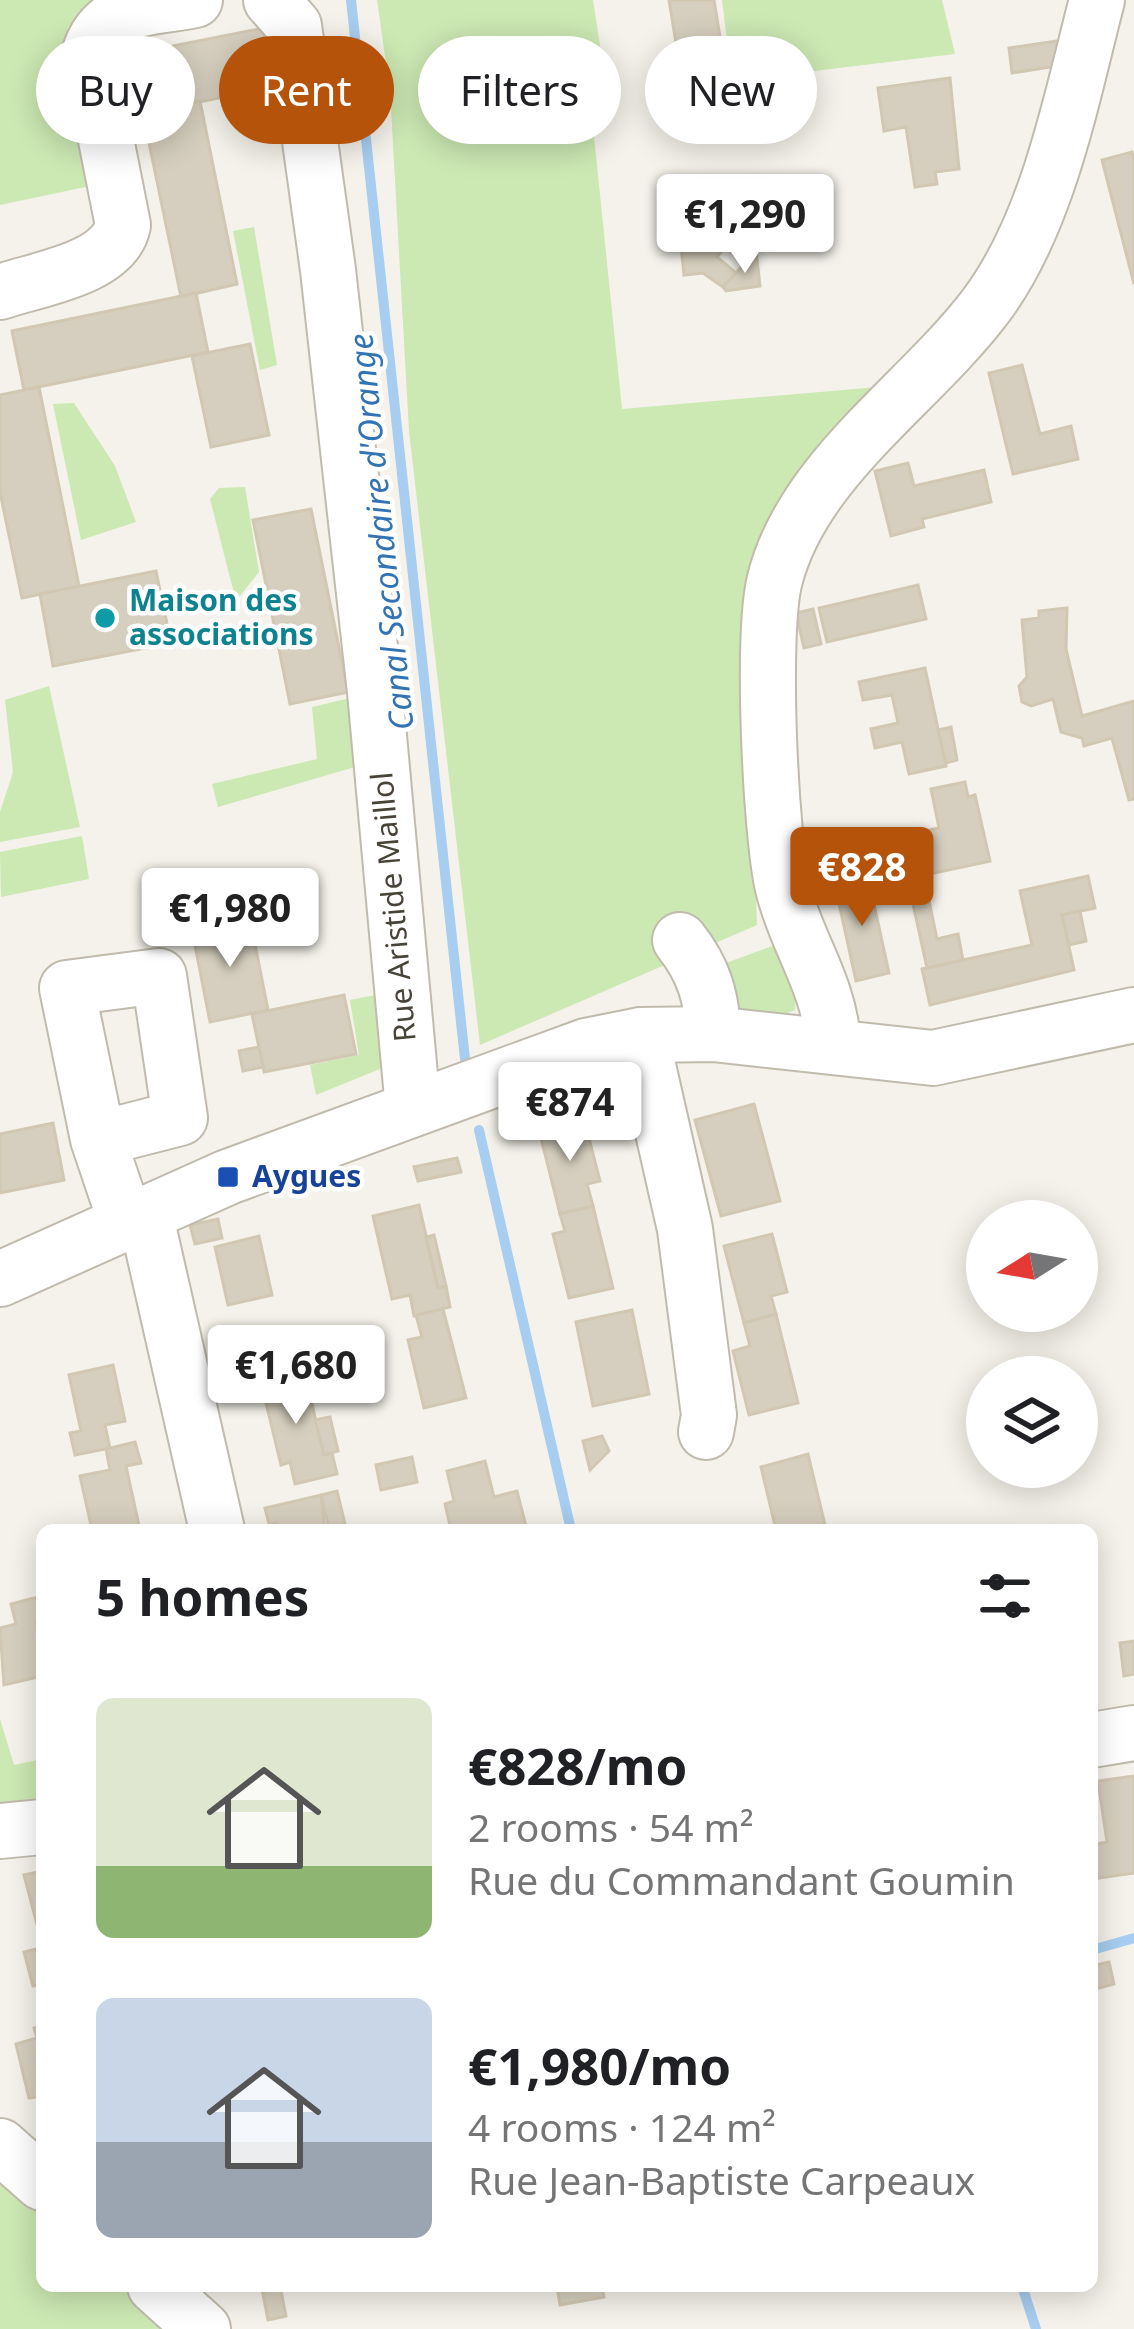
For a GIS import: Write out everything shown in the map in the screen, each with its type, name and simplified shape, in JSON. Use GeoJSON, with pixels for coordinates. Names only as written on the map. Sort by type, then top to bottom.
{"type":"FeatureCollection","features":[{"type":"Feature","properties":{"kind":"street"},"geometry":{"type":"LineString","coordinates":[[0,292],[100,258],[120,239],[123,225],[89,55],[96,31],[109,17],[195,0]]}},
{"type":"Feature","properties":{"kind":"street","name":"Rue Aristide Maillol"},"geometry":{"type":"LineString","coordinates":[[271,0],[294,26],[328,270],[413,1108]]}},
{"type":"Feature","properties":{"kind":"street"},"geometry":{"type":"LineString","coordinates":[[833,1043],[832,1012],[783,887],[769,639],[774,579],[800,520],[988,304],[1040,194],[1096,0]]}},
{"type":"Feature","properties":{"kind":"street"},"geometry":{"type":"LineString","coordinates":[[680,940],[700,968],[712,1000],[713,1034]]}},
{"type":"Feature","properties":{"kind":"street"},"geometry":{"type":"LineString","coordinates":[[0,1279],[135,1217],[586,1046],[641,1035],[713,1034],[833,1043],[933,1058],[1134,1015]]}},
{"type":"Feature","properties":{"kind":"street"},"geometry":{"type":"LineString","coordinates":[[641,1035],[685,1229],[709,1415],[706,1432]]}},
{"type":"Feature","properties":{"kind":"street"},"geometry":{"type":"LineString","coordinates":[[98,1139],[135,1217],[215,1524]]}},
{"type":"Feature","properties":{"kind":"street"},"geometry":{"type":"LineString","coordinates":[[1098,1739],[1134,1733]]}},
{"type":"Feature","properties":{"kind":"street"},"geometry":{"type":"LineString","coordinates":[[0,1831],[36,1828]]}},
{"type":"Feature","properties":{"kind":"street"},"geometry":{"type":"LineString","coordinates":[[0,2146],[36,2178]]}},
{"type":"Feature","properties":{"kind":"street"},"geometry":{"type":"LineString","coordinates":[[162,2292],[203,2329]]}},
{"type":"Feature","properties":{"kind":"green space"},"geometry":{"type":"Polygon","coordinates":[[[0,0],[118,0],[68,27],[68,36],[36,36],[36,144],[81,144],[90,186],[0,205],[0,0]]]}},
{"type":"Feature","properties":{"kind":"green space"},"geometry":{"type":"Polygon","coordinates":[[[377,0],[593,0],[599,36],[418,36],[418,144],[595,144],[622,409],[878,387],[782,510],[754,565],[746,595],[757,925],[480,1045],[409,431],[393,144],[394,36],[382,36],[377,0]]]}},
{"type":"Feature","properties":{"kind":"green space"},"geometry":{"type":"Polygon","coordinates":[[[722,0],[942,0],[955,54],[817,71],[817,36],[726,36],[722,0]]]}},
{"type":"Feature","properties":{"kind":"green space"},"geometry":{"type":"Polygon","coordinates":[[[254,227],[277,365],[260,370],[233,231],[254,227]]]}},
{"type":"Feature","properties":{"kind":"green space"},"geometry":{"type":"Polygon","coordinates":[[[74,403],[115,466],[136,522],[81,540],[53,404],[74,403]]]}},
{"type":"Feature","properties":{"kind":"green space"},"geometry":{"type":"Polygon","coordinates":[[[245,487],[259,572],[236,601],[210,499],[219,488],[245,487]]]}},
{"type":"Feature","properties":{"kind":"green space"},"geometry":{"type":"Polygon","coordinates":[[[49,686],[80,827],[0,842],[0,812],[13,772],[5,700],[49,686]]]}},
{"type":"Feature","properties":{"kind":"green space"},"geometry":{"type":"Polygon","coordinates":[[[354,697],[355,767],[218,807],[212,784],[317,759],[312,707],[354,697]]]}},
{"type":"Feature","properties":{"kind":"green space"},"geometry":{"type":"Polygon","coordinates":[[[82,836],[89,879],[1,897],[0,852],[82,836]]]}},
{"type":"Feature","properties":{"kind":"green space"},"geometry":{"type":"Polygon","coordinates":[[[778,944],[796,994],[795,1010],[785,1014],[731,1009],[715,967],[778,944]]]}},
{"type":"Feature","properties":{"kind":"green space"},"geometry":{"type":"Polygon","coordinates":[[[380,994],[385,1067],[316,1095],[310,1065],[359,1055],[350,1000],[380,994]]]}},
{"type":"Feature","properties":{"kind":"green space"},"geometry":{"type":"Polygon","coordinates":[[[0,1719],[14,1765],[36,1760],[36,1817],[0,1803],[0,1719]]]}},
{"type":"Feature","properties":{"kind":"green space"},"geometry":{"type":"Polygon","coordinates":[[[0,2166],[36,2197],[36,2292],[148,2292],[189,2329],[0,2329],[0,2166]]]}},
{"type":"Feature","properties":{"kind":"building"},"geometry":{"type":"Polygon","coordinates":[[[669,0],[714,0],[720,36],[675,36],[669,0]]]}},
{"type":"Feature","properties":{"kind":"building"},"geometry":{"type":"Polygon","coordinates":[[[264,28],[266,36],[224,36],[264,28]]]}},
{"type":"Feature","properties":{"kind":"building"},"geometry":{"type":"Polygon","coordinates":[[[219,37],[219,98],[195,103],[195,42],[219,37]]]}},
{"type":"Feature","properties":{"kind":"building"},"geometry":{"type":"Polygon","coordinates":[[[1063,40],[1057,66],[1012,73],[1009,48],[1063,40]]]}},
{"type":"Feature","properties":{"kind":"building"},"geometry":{"type":"Polygon","coordinates":[[[950,78],[959,169],[935,172],[937,184],[915,187],[906,127],[884,131],[878,88],[950,78]]]}},
{"type":"Feature","properties":{"kind":"building"},"geometry":{"type":"Polygon","coordinates":[[[200,101],[237,284],[181,297],[149,144],[195,144],[195,102],[200,101]]]}},
{"type":"Feature","properties":{"kind":"building"},"geometry":{"type":"Polygon","coordinates":[[[1132,152],[1134,160],[1134,284],[1102,160],[1132,152]]]}},
{"type":"Feature","properties":{"kind":"building"},"geometry":{"type":"Polygon","coordinates":[[[735,187],[741,208],[735,217],[764,241],[747,260],[727,245],[717,257],[736,273],[723,287],[703,273],[684,275],[680,236],[696,217],[693,191],[735,187]]]}},
{"type":"Feature","properties":{"kind":"building"},"geometry":{"type":"Polygon","coordinates":[[[756,251],[760,286],[726,291],[723,287],[756,251]]]}},
{"type":"Feature","properties":{"kind":"building"},"geometry":{"type":"Polygon","coordinates":[[[196,293],[208,352],[24,390],[12,331],[196,293]]]}},
{"type":"Feature","properties":{"kind":"building"},"geometry":{"type":"Polygon","coordinates":[[[250,344],[269,435],[211,447],[192,356],[250,344]]]}},
{"type":"Feature","properties":{"kind":"building"},"geometry":{"type":"Polygon","coordinates":[[[1022,365],[1040,434],[1071,426],[1078,459],[1013,474],[989,373],[1022,365]]]}},
{"type":"Feature","properties":{"kind":"building"},"geometry":{"type":"Polygon","coordinates":[[[39,387],[79,586],[22,598],[0,492],[0,395],[39,387]]]}},
{"type":"Feature","properties":{"kind":"building"},"geometry":{"type":"Polygon","coordinates":[[[908,463],[914,486],[984,470],[991,502],[922,519],[924,527],[891,536],[875,471],[908,463]]]}},
{"type":"Feature","properties":{"kind":"building"},"geometry":{"type":"Polygon","coordinates":[[[311,509],[348,692],[290,704],[253,520],[311,509]]]}},
{"type":"Feature","properties":{"kind":"building","name":"Maison des associations"},"geometry":{"type":"Polygon","coordinates":[[[156,571],[171,643],[53,666],[40,594],[156,571]]]}},
{"type":"Feature","properties":{"kind":"building"},"geometry":{"type":"Polygon","coordinates":[[[918,585],[926,619],[827,642],[819,608],[918,585]]]}},
{"type":"Feature","properties":{"kind":"building"},"geometry":{"type":"Polygon","coordinates":[[[1067,608],[1066,649],[1082,716],[1134,701],[1134,799],[1129,800],[1112,738],[1084,746],[1082,738],[1061,732],[1053,699],[1031,706],[1022,702],[1019,686],[1027,677],[1022,620],[1039,618],[1039,611],[1067,608]]]}},
{"type":"Feature","properties":{"kind":"building"},"geometry":{"type":"Polygon","coordinates":[[[813,609],[821,644],[804,648],[796,613],[813,609]]]}},
{"type":"Feature","properties":{"kind":"building"},"geometry":{"type":"Polygon","coordinates":[[[925,668],[946,766],[909,774],[902,742],[875,748],[871,729],[898,723],[892,695],[863,700],[859,682],[925,668]]]}},
{"type":"Feature","properties":{"kind":"building"},"geometry":{"type":"Polygon","coordinates":[[[951,727],[957,760],[946,763],[938,730],[951,727]]]}},
{"type":"Feature","properties":{"kind":"building"},"geometry":{"type":"Polygon","coordinates":[[[965,782],[968,797],[975,795],[990,861],[925,875],[916,833],[939,828],[931,789],[965,782]]]}},
{"type":"Feature","properties":{"kind":"building"},"geometry":{"type":"Polygon","coordinates":[[[1088,876],[1095,908],[1062,915],[1074,970],[930,1005],[922,969],[1032,945],[1020,891],[1088,876]]]}},
{"type":"Feature","properties":{"kind":"building"},"geometry":{"type":"Polygon","coordinates":[[[868,877],[889,973],[856,981],[835,885],[868,877]]]}},
{"type":"Feature","properties":{"kind":"building"},"geometry":{"type":"Polygon","coordinates":[[[927,891],[937,939],[958,934],[963,960],[927,968],[911,895],[927,891]]]}},
{"type":"Feature","properties":{"kind":"building"},"geometry":{"type":"Polygon","coordinates":[[[1080,911],[1086,941],[1069,945],[1062,915],[1080,911]]]}},
{"type":"Feature","properties":{"kind":"building"},"geometry":{"type":"Polygon","coordinates":[[[250,919],[268,1010],[210,1022],[192,930],[250,919]]]}},
{"type":"Feature","properties":{"kind":"building"},"geometry":{"type":"Polygon","coordinates":[[[344,995],[356,1054],[264,1072],[252,1014],[344,995]]]}},
{"type":"Feature","properties":{"kind":"building"},"geometry":{"type":"Polygon","coordinates":[[[259,1047],[263,1067],[243,1071],[239,1051],[259,1047]]]}},
{"type":"Feature","properties":{"kind":"building"},"geometry":{"type":"Polygon","coordinates":[[[754,1104],[780,1201],[721,1216],[695,1120],[754,1104]]]}},
{"type":"Feature","properties":{"kind":"building"},"geometry":{"type":"Polygon","coordinates":[[[584,1119],[600,1181],[587,1184],[593,1206],[560,1214],[539,1130],[584,1119]]]}},
{"type":"Feature","properties":{"kind":"building"},"geometry":{"type":"Polygon","coordinates":[[[53,1123],[64,1180],[0,1193],[0,1134],[53,1123]]]}},
{"type":"Feature","properties":{"kind":"building"},"geometry":{"type":"Polygon","coordinates":[[[457,1158],[461,1172],[418,1181],[414,1167],[457,1158]]]}},
{"type":"Feature","properties":{"kind":"building"},"geometry":{"type":"Polygon","coordinates":[[[419,1205],[438,1288],[446,1286],[450,1307],[414,1316],[410,1295],[392,1299],[373,1216],[419,1205]]]}},
{"type":"Feature","properties":{"kind":"building"},"geometry":{"type":"Polygon","coordinates":[[[593,1206],[613,1288],[569,1298],[553,1234],[565,1231],[560,1214],[593,1206]]]}},
{"type":"Feature","properties":{"kind":"building"},"geometry":{"type":"Polygon","coordinates":[[[218,1219],[222,1238],[195,1244],[190,1225],[218,1219]]]}},
{"type":"Feature","properties":{"kind":"building"},"geometry":{"type":"Polygon","coordinates":[[[772,1234],[787,1292],[771,1296],[776,1314],[744,1323],[724,1246],[772,1234]]]}},
{"type":"Feature","properties":{"kind":"building"},"geometry":{"type":"Polygon","coordinates":[[[434,1235],[446,1286],[438,1288],[426,1237],[434,1235]]]}},
{"type":"Feature","properties":{"kind":"building"},"geometry":{"type":"Polygon","coordinates":[[[259,1236],[272,1295],[228,1305],[215,1247],[259,1236]]]}},
{"type":"Feature","properties":{"kind":"building"},"geometry":{"type":"Polygon","coordinates":[[[443,1309],[466,1398],[424,1408],[408,1340],[422,1337],[416,1315],[443,1309]]]}},
{"type":"Feature","properties":{"kind":"building"},"geometry":{"type":"Polygon","coordinates":[[[632,1310],[649,1394],[593,1406],[576,1322],[632,1310]]]}},
{"type":"Feature","properties":{"kind":"building"},"geometry":{"type":"Polygon","coordinates":[[[776,1314],[798,1403],[749,1415],[733,1351],[750,1346],[744,1323],[776,1314]]]}},
{"type":"Feature","properties":{"kind":"building"},"geometry":{"type":"Polygon","coordinates":[[[113,1365],[125,1421],[105,1425],[110,1448],[75,1455],[70,1433],[81,1431],[69,1375],[113,1365]]]}},
{"type":"Feature","properties":{"kind":"building"},"geometry":{"type":"Polygon","coordinates":[[[304,1370],[324,1455],[332,1453],[337,1474],[295,1484],[290,1462],[281,1465],[260,1378],[304,1370]]]}},
{"type":"Feature","properties":{"kind":"building"},"geometry":{"type":"Polygon","coordinates":[[[330,1417],[338,1451],[324,1455],[315,1420],[330,1417]]]}},
{"type":"Feature","properties":{"kind":"building"},"geometry":{"type":"Polygon","coordinates":[[[602,1436],[609,1451],[590,1470],[583,1441],[602,1436]]]}},
{"type":"Feature","properties":{"kind":"building"},"geometry":{"type":"Polygon","coordinates":[[[135,1442],[141,1463],[126,1466],[139,1524],[91,1524],[80,1476],[110,1470],[106,1449],[135,1442]]]}},
{"type":"Feature","properties":{"kind":"building"},"geometry":{"type":"Polygon","coordinates":[[[808,1454],[825,1524],[775,1524],[761,1467],[808,1454]]]}},
{"type":"Feature","properties":{"kind":"building"},"geometry":{"type":"Polygon","coordinates":[[[412,1457],[417,1482],[381,1490],[376,1465],[412,1457]]]}},
{"type":"Feature","properties":{"kind":"building"},"geometry":{"type":"Polygon","coordinates":[[[485,1461],[494,1497],[517,1491],[525,1524],[450,1524],[445,1504],[454,1501],[447,1471],[485,1461]]]}},
{"type":"Feature","properties":{"kind":"building"},"geometry":{"type":"Polygon","coordinates":[[[337,1491],[345,1524],[328,1524],[321,1495],[337,1491]]]}},
{"type":"Feature","properties":{"kind":"building"},"geometry":{"type":"Polygon","coordinates":[[[321,1495],[324,1524],[269,1524],[265,1508],[321,1495]]]}},
{"type":"Feature","properties":{"kind":"building"},"geometry":{"type":"Polygon","coordinates":[[[36,1598],[36,1677],[4,1685],[0,1628],[16,1624],[11,1604],[36,1598]]]}},
{"type":"Feature","properties":{"kind":"building"},"geometry":{"type":"Polygon","coordinates":[[[1134,1641],[1134,1674],[1124,1676],[1120,1643],[1134,1641]]]}},
{"type":"Feature","properties":{"kind":"building"},"geometry":{"type":"Polygon","coordinates":[[[1134,1776],[1134,1873],[1098,1878],[1098,1844],[1107,1842],[1098,1781],[1134,1776]]]}},
{"type":"Feature","properties":{"kind":"building"},"geometry":{"type":"Polygon","coordinates":[[[36,1872],[36,1921],[24,1875],[36,1872]]]}},
{"type":"Feature","properties":{"kind":"building"},"geometry":{"type":"Polygon","coordinates":[[[36,1949],[36,1985],[33,1986],[24,1952],[36,1949]]]}},
{"type":"Feature","properties":{"kind":"building"},"geometry":{"type":"Polygon","coordinates":[[[1109,1962],[1114,1984],[1098,1988],[1098,1965],[1109,1962]]]}},
{"type":"Feature","properties":{"kind":"building"},"geometry":{"type":"Polygon","coordinates":[[[36,2038],[36,2097],[29,2098],[16,2044],[36,2038]]]}},
{"type":"Feature","properties":{"kind":"building"},"geometry":{"type":"Polygon","coordinates":[[[263,2292],[281,2292],[286,2316],[268,2320],[263,2292]]]}},
{"type":"Feature","properties":{"kind":"building"},"geometry":{"type":"Polygon","coordinates":[[[558,2292],[603,2292],[604,2297],[560,2305],[558,2292]]]}},
{"type":"Feature","properties":{"kind":"waterway","name":"Canal Secondaire d'Orange"},"geometry":{"type":"LineString","coordinates":[[351,0],[465,1059]]}},
{"type":"Feature","properties":{"kind":"waterway","name":"Canal Secondaire d'Orange"},"geometry":{"type":"LineString","coordinates":[[479,1130],[570,1524]]}},
{"type":"Feature","properties":{"kind":"waterway"},"geometry":{"type":"LineString","coordinates":[[1098,1948],[1134,1938]]}},
{"type":"Feature","properties":{"kind":"waterway","name":"Canal Secondaire d'Orange"},"geometry":{"type":"LineString","coordinates":[[1024,2292],[1036,2329]]}},
{"type":"Feature","properties":{"kind":"place","name":"Maison des associations"},"geometry":{"type":"Point","coordinates":[105,618]}},
{"type":"Feature","properties":{"kind":"place","name":"Aygues"},"geometry":{"type":"Point","coordinates":[228,1177]}}]}
